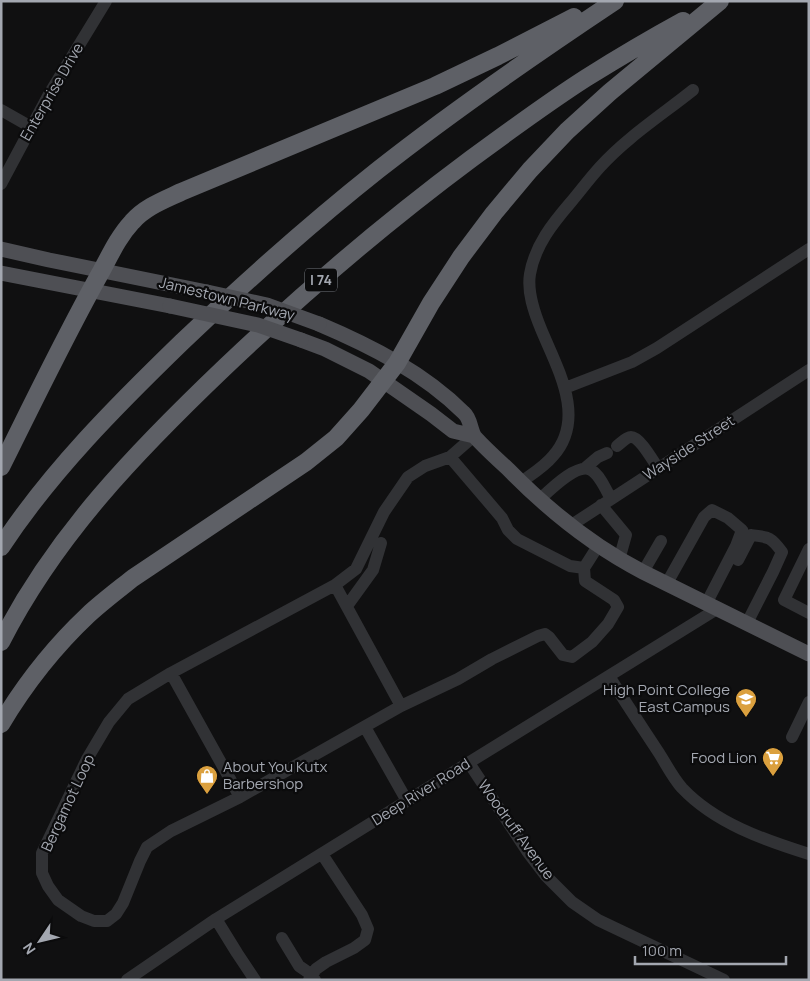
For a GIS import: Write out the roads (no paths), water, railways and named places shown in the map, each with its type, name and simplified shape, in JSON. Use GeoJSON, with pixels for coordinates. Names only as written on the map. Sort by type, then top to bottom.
{"type":"FeatureCollection","features":[{"type":"Feature","properties":{"kind":"highway"},"geometry":{"type":"LineString","coordinates":[[1,467],[90,290],[126,229],[142,213],[181,192],[434,86],[498,56],[604,1]]}},
{"type":"Feature","properties":{"kind":"highway"},"geometry":{"type":"LineString","coordinates":[[1,547],[55,475],[130,393],[210,315],[293,241],[378,170],[459,108],[614,1]]}},
{"type":"Feature","properties":{"kind":"highway"},"geometry":{"type":"LineString","coordinates":[[1,724],[48,657],[88,614],[133,578],[322,450],[349,425],[397,363],[431,303],[461,257],[530,170],[595,104],[719,1]]}},
{"type":"Feature","properties":{"kind":"highway","name":"I 74"},"geometry":{"type":"LineString","coordinates":[[1,642],[30,590],[70,533],[97,499],[197,394],[310,289],[408,207],[539,109],[631,50],[719,1]]}},
{"type":"Feature","properties":{"kind":"main road"},"geometry":{"type":"LineString","coordinates":[[1,237],[7,250]]}},
{"type":"Feature","properties":{"kind":"main road","name":"Jamestown Parkway"},"geometry":{"type":"LineString","coordinates":[[7,250],[266,305],[319,324],[357,341],[397,363],[429,384],[466,415],[474,436],[539,500],[598,546],[619,560],[808,651]]}},
{"type":"Feature","properties":{"kind":"main road","name":"Jamestown Parkway"},"geometry":{"type":"LineString","coordinates":[[1,273],[258,325],[325,349],[348,360],[369,372],[453,431],[474,436]]}},
{"type":"Feature","properties":{"kind":"street","name":"Enterprise Drive"},"geometry":{"type":"LineString","coordinates":[[1,184],[66,65],[106,1]]}},
{"type":"Feature","properties":{"kind":"street"},"geometry":{"type":"LineString","coordinates":[[521,482],[553,456],[563,442],[568,424],[568,405],[565,388],[535,314],[530,294],[530,275],[536,255],[550,227],[600,166],[693,90]]}},
{"type":"Feature","properties":{"kind":"street"},"geometry":{"type":"LineString","coordinates":[[1,110],[32,127]]}},
{"type":"Feature","properties":{"kind":"street"},"geometry":{"type":"LineString","coordinates":[[565,388],[632,362],[657,348],[809,249]]}},
{"type":"Feature","properties":{"kind":"street","name":"Wayside Street"},"geometry":{"type":"LineString","coordinates":[[570,526],[809,370]]}},
{"type":"Feature","properties":{"kind":"street"},"geometry":{"type":"LineString","coordinates":[[474,436],[450,457],[502,518],[508,530],[517,539],[570,566],[584,568],[598,546]]}},
{"type":"Feature","properties":{"kind":"street"},"geometry":{"type":"LineString","coordinates":[[539,500],[574,472],[585,468],[598,457],[631,437],[634,437],[642,444],[658,468]]}},
{"type":"Feature","properties":{"kind":"street","name":"Bergamot Loop"},"geometry":{"type":"LineString","coordinates":[[450,457],[425,466],[408,476],[384,512],[356,569],[336,585],[171,673],[128,699],[109,722],[87,759],[42,853],[42,873],[58,900],[81,916],[94,921],[107,921],[116,914],[123,903],[147,847],[172,831],[240,797],[401,706],[538,636],[544,634],[549,637],[563,655],[572,657],[592,642],[608,624],[618,607],[614,600],[585,581],[584,568]]}},
{"type":"Feature","properties":{"kind":"street"},"geometry":{"type":"LineString","coordinates":[[585,468],[593,470],[598,477],[606,502],[626,535],[619,560]]}},
{"type":"Feature","properties":{"kind":"street"},"geometry":{"type":"LineString","coordinates":[[666,583],[704,517],[712,510],[728,518],[742,530],[712,606]]}},
{"type":"Feature","properties":{"kind":"street"},"geometry":{"type":"LineString","coordinates":[[712,606],[751,536],[768,537],[782,552],[747,623]]}},
{"type":"Feature","properties":{"kind":"street"},"geometry":{"type":"LineString","coordinates":[[643,572],[660,541]]}},
{"type":"Feature","properties":{"kind":"street"},"geometry":{"type":"LineString","coordinates":[[347,606],[373,570],[381,543]]}},
{"type":"Feature","properties":{"kind":"street"},"geometry":{"type":"LineString","coordinates":[[809,549],[784,600],[809,613]]}},
{"type":"Feature","properties":{"kind":"street"},"geometry":{"type":"LineString","coordinates":[[336,585],[401,706]]}},
{"type":"Feature","properties":{"kind":"street","name":"Deep River Road"},"geometry":{"type":"LineString","coordinates":[[128,980],[216,920],[609,676],[712,606]]}},
{"type":"Feature","properties":{"kind":"street"},"geometry":{"type":"LineString","coordinates":[[171,673],[240,797]]}},
{"type":"Feature","properties":{"kind":"street"},"geometry":{"type":"LineString","coordinates":[[609,676],[682,787],[700,804],[747,832],[770,842],[809,854]]}},
{"type":"Feature","properties":{"kind":"street"},"geometry":{"type":"LineString","coordinates":[[792,737],[809,702]]}},
{"type":"Feature","properties":{"kind":"street"},"geometry":{"type":"LineString","coordinates":[[365,727],[407,801]]}},
{"type":"Feature","properties":{"kind":"street","name":"Woodruff Avenue"},"geometry":{"type":"LineString","coordinates":[[468,763],[527,851],[546,876],[572,902],[598,920],[724,980]]}},
{"type":"Feature","properties":{"kind":"street"},"geometry":{"type":"LineString","coordinates":[[282,938],[298,966],[312,978],[316,969],[365,940],[368,929],[362,915],[322,854]]}},
{"type":"Feature","properties":{"kind":"street"},"geometry":{"type":"LineString","coordinates":[[216,920],[255,980]]}},
{"type":"Feature","properties":{"kind":"place","name":"High Point College East Campus"},"geometry":{"type":"Point","coordinates":[746,718]}},
{"type":"Feature","properties":{"kind":"place","name":"Food Lion"},"geometry":{"type":"Point","coordinates":[773,777]}},
{"type":"Feature","properties":{"kind":"place","name":"About You Kutx Barbershop"},"geometry":{"type":"Point","coordinates":[207,795]}}]}
